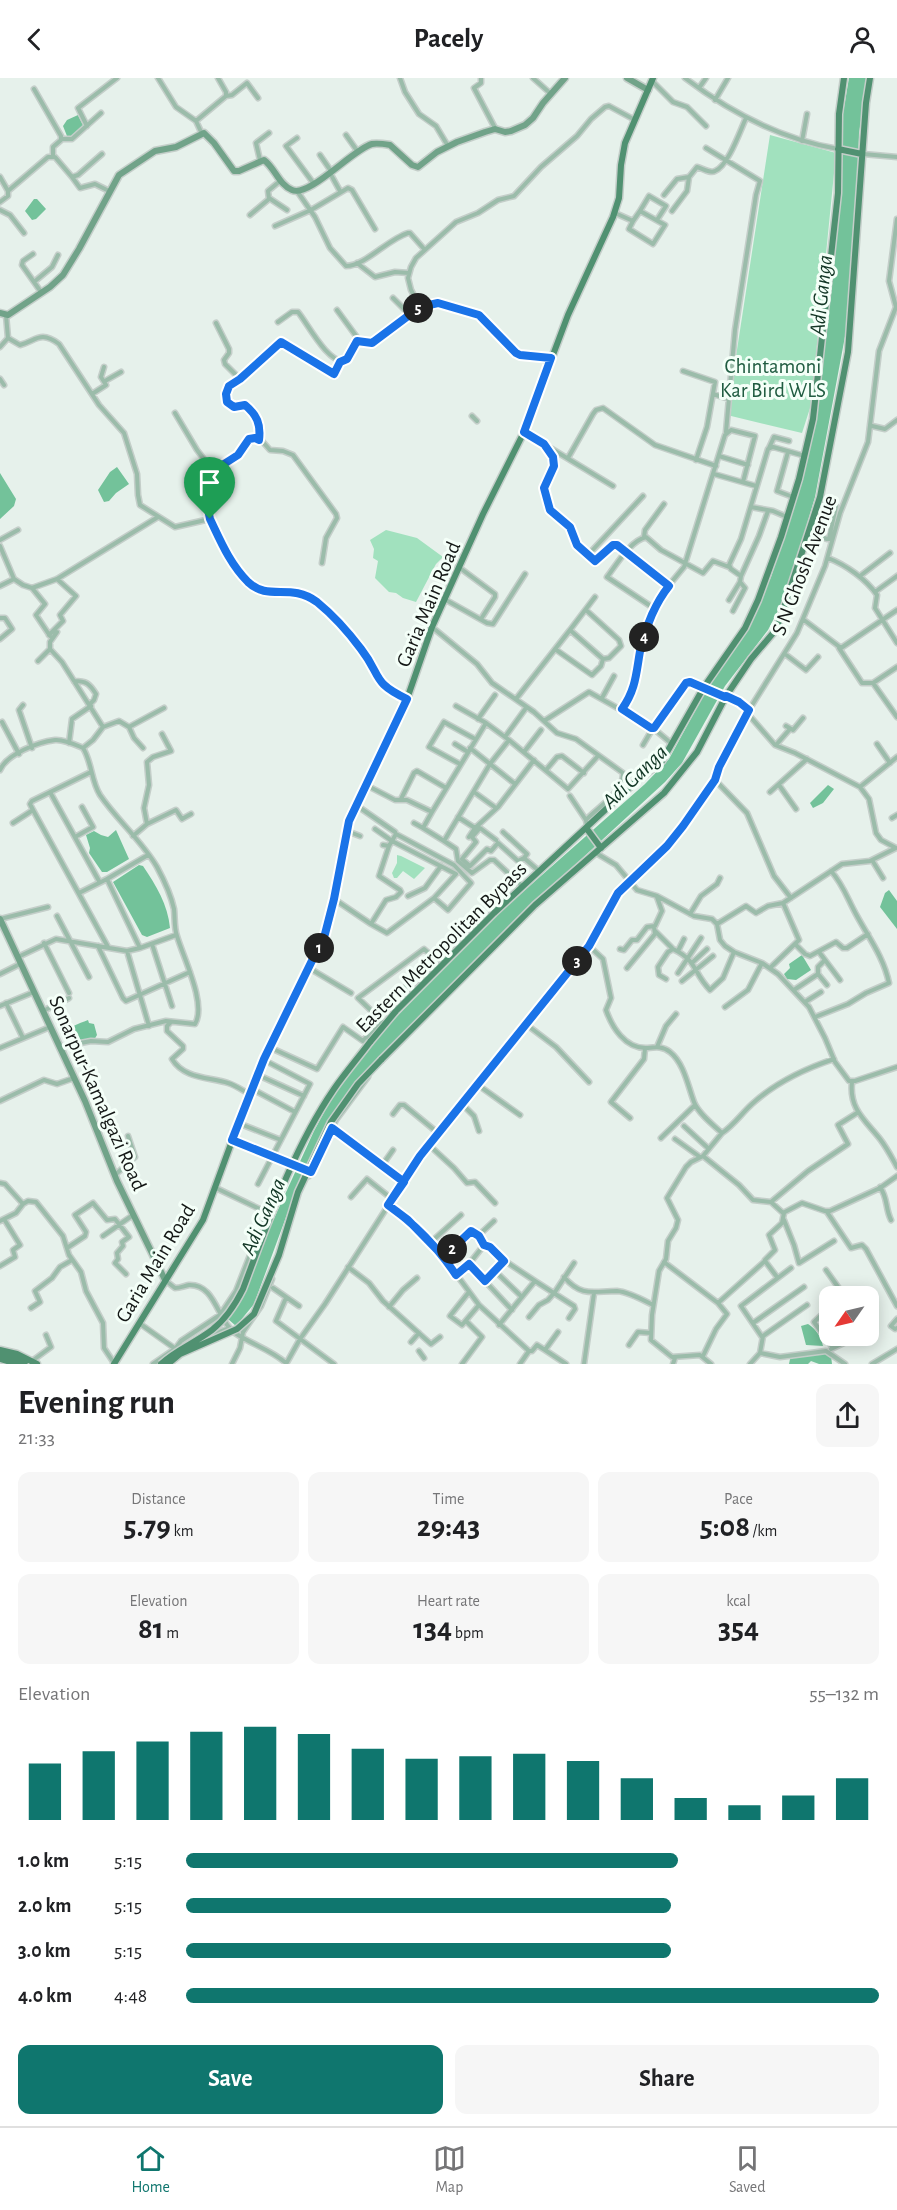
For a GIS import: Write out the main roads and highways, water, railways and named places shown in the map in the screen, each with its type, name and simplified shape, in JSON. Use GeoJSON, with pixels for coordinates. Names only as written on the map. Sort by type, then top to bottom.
{"type":"FeatureCollection","features":[{"type":"Feature","properties":{"kind":"main road","name":"Eastern Metropolitan Bypass"},"geometry":{"type":"LineString","coordinates":[[161,1364],[184,1346],[213,1329],[229,1314],[243,1289],[279,1194],[308,1134],[333,1090],[372,1039],[396,1011],[523,886],[632,785],[662,761],[745,628],[758,600],[787,517],[805,456],[813,418],[842,150],[839,108],[844,78]]}},
{"type":"Feature","properties":{"kind":"main road","name":"Eastern Metropolitan Bypass"},"geometry":{"type":"LineString","coordinates":[[168,1364],[180,1354],[237,1329],[254,1314],[279,1255],[298,1192],[332,1122],[358,1084],[535,905],[599,851],[672,784],[697,752],[724,696],[777,625],[812,534],[827,465],[849,340],[866,103],[870,78]]}},
{"type":"Feature","properties":{"kind":"main road","name":"Garia Main Road"},"geometry":{"type":"LineString","coordinates":[[114,1364],[203,1220],[257,1074],[325,934],[334,899],[346,831],[356,805],[407,699],[432,627],[483,514],[524,432],[568,315],[614,213],[619,198],[623,153],[653,79]]}},
{"type":"Feature","properties":{"kind":"main road"},"geometry":{"type":"LineString","coordinates":[[842,150],[862,154]]}},
{"type":"Feature","properties":{"kind":"main road"},"geometry":{"type":"LineString","coordinates":[[706,688],[724,696]]}},
{"type":"Feature","properties":{"kind":"main road"},"geometry":{"type":"LineString","coordinates":[[587,828],[599,851]]}},
{"type":"Feature","properties":{"kind":"main road"},"geometry":{"type":"LineString","coordinates":[[0,1352],[33,1363]]}},
{"type":"Feature","properties":{"kind":"main road"},"geometry":{"type":"LineString","coordinates":[[0,1360],[8,1364]]}},
{"type":"Feature","properties":{"kind":"main road"},"geometry":{"type":"LineString","coordinates":[[0,1360],[18,1364]]}},
{"type":"Feature","properties":{"kind":"water label","name":"Adi Ganga"},"geometry":{"type":"Point","coordinates":[820,295]}},
{"type":"Feature","properties":{"kind":"water label","name":"Adi Ganga"},"geometry":{"type":"Point","coordinates":[634,776]}},
{"type":"Feature","properties":{"kind":"water label","name":"Adi Ganga"},"geometry":{"type":"Point","coordinates":[262,1216]}},
{"type":"Feature","properties":{"kind":"park label","name":"Chintamoni Kar Bird WLS"},"geometry":{"type":"Point","coordinates":[773,378]}}]}
